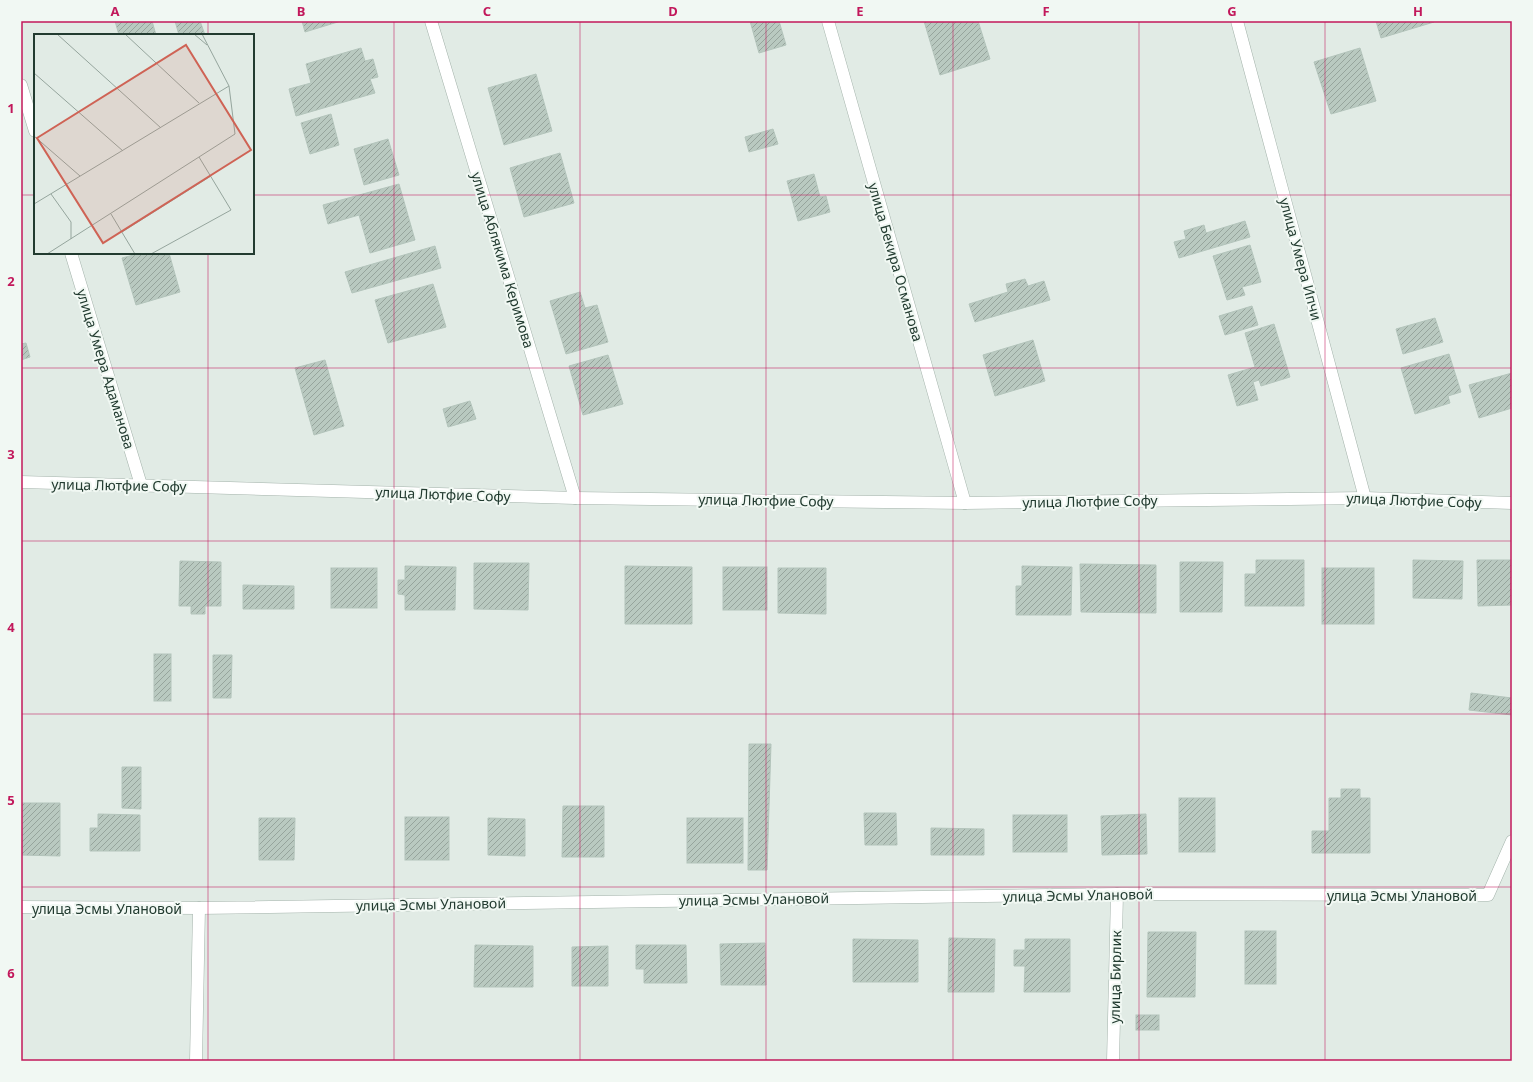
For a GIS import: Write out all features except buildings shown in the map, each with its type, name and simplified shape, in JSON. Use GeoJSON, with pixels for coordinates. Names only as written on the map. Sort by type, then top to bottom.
{"type":"FeatureCollection","features":[{"type":"Feature","properties":{"kind":"street","name":"улица Аблякима Керимова"},"geometry":{"type":"LineString","coordinates":[[431,21],[575,498]]}},
{"type":"Feature","properties":{"kind":"street","name":"улица Бекира Османова"},"geometry":{"type":"LineString","coordinates":[[828,21],[965,502]]}},
{"type":"Feature","properties":{"kind":"street","name":"улица Умера Ипчи"},"geometry":{"type":"LineString","coordinates":[[1237,21],[1365,498]]}},
{"type":"Feature","properties":{"kind":"street"},"geometry":{"type":"LineString","coordinates":[[21,85],[34,129]]}},
{"type":"Feature","properties":{"kind":"street","name":"улица Умера Адаманова"},"geometry":{"type":"LineString","coordinates":[[71,254],[141,485]]}},
{"type":"Feature","properties":{"kind":"street","name":"улица Лютфие Софу"},"geometry":{"type":"LineString","coordinates":[[21,482],[575,498],[965,502],[1365,498],[1512,503]]}},
{"type":"Feature","properties":{"kind":"street","name":"улица Эсмы Улановой"},"geometry":{"type":"LineString","coordinates":[[21,907],[200,908],[1117,894],[1488,895],[1512,841]]}},
{"type":"Feature","properties":{"kind":"street","name":"улица Бирлик"},"geometry":{"type":"LineString","coordinates":[[1113,1061],[1117,894]]}},
{"type":"Feature","properties":{"kind":"street"},"geometry":{"type":"LineString","coordinates":[[196,1061],[200,908]]}}]}
